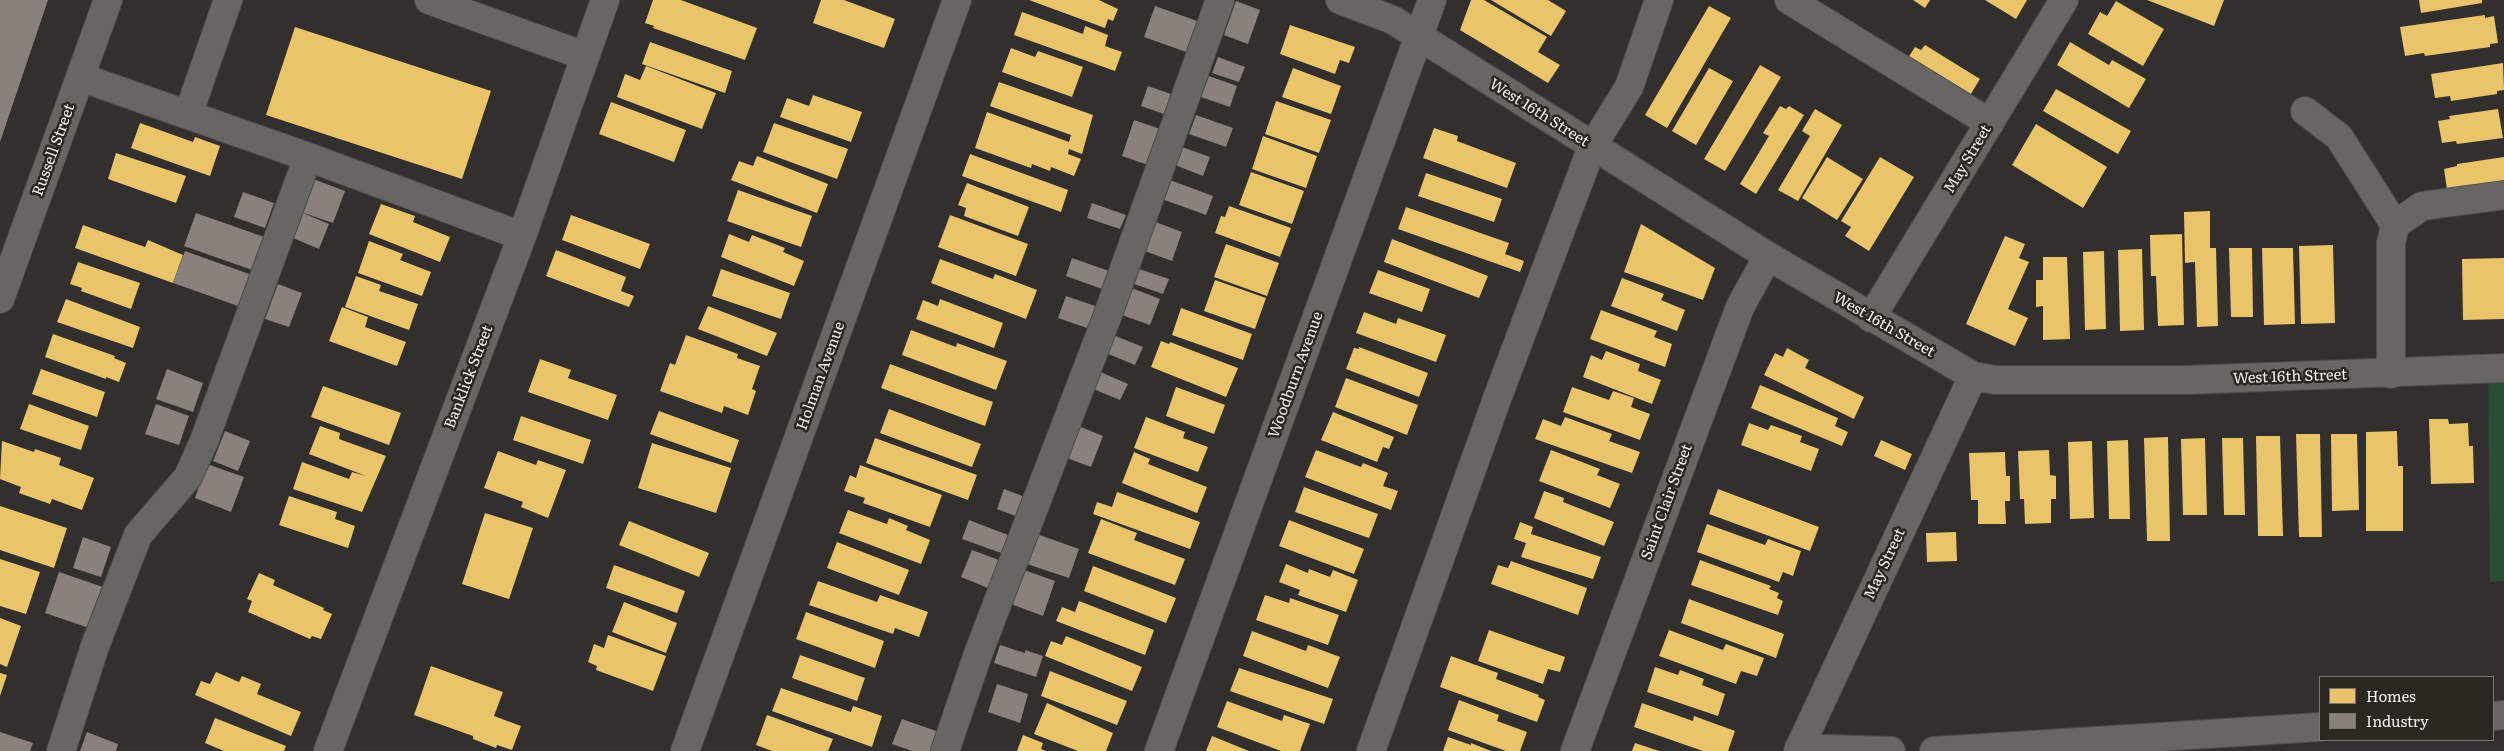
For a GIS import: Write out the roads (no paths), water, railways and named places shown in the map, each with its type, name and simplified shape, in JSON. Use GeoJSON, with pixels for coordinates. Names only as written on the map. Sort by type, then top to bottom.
{"type":"FeatureCollection","features":[{"type":"Feature","properties":{"kind":"street","name":"Russell Street"},"geometry":{"type":"LineString","coordinates":[[0,299],[8,250],[80,77],[108,0]]}},
{"type":"Feature","properties":{"kind":"street"},"geometry":{"type":"LineString","coordinates":[[188,115],[228,0]]}},
{"type":"Feature","properties":{"kind":"street"},"geometry":{"type":"LineString","coordinates":[[429,0],[585,56]]}},
{"type":"Feature","properties":{"kind":"street","name":"Banklick Street"},"geometry":{"type":"LineString","coordinates":[[328,751],[522,236],[605,0]]}},
{"type":"Feature","properties":{"kind":"street","name":"Holman Avenue"},"geometry":{"type":"LineString","coordinates":[[685,751],[957,0]]}},
{"type":"Feature","properties":{"kind":"street"},"geometry":{"type":"LineString","coordinates":[[945,751],[978,654],[1107,317],[1220,0]]}},
{"type":"Feature","properties":{"kind":"street","name":"West 16th Street"},"geometry":{"type":"LineString","coordinates":[[1340,0],[1393,20],[1768,256],[1972,376],[1995,380],[2187,380],[2392,374],[2504,368]]}},
{"type":"Feature","properties":{"kind":"street","name":"Woodburn Avenue"},"geometry":{"type":"LineString","coordinates":[[1159,751],[1432,0]]}},
{"type":"Feature","properties":{"kind":"street"},"geometry":{"type":"LineString","coordinates":[[1371,751],[1498,396],[1592,147],[1629,87],[1659,0]]}},
{"type":"Feature","properties":{"kind":"street"},"geometry":{"type":"LineString","coordinates":[[1789,0],[1990,122]]}},
{"type":"Feature","properties":{"kind":"street","name":"May Street"},"geometry":{"type":"LineString","coordinates":[[1871,318],[2064,0]]}},
{"type":"Feature","properties":{"kind":"street"},"geometry":{"type":"LineString","coordinates":[[80,77],[308,157],[522,236]]}},
{"type":"Feature","properties":{"kind":"street"},"geometry":{"type":"LineString","coordinates":[[2305,112],[2339,137],[2396,225]]}},
{"type":"Feature","properties":{"kind":"street"},"geometry":{"type":"LineString","coordinates":[[61,751],[95,646],[138,535],[188,477],[204,442],[308,157]]}},
{"type":"Feature","properties":{"kind":"street"},"geometry":{"type":"LineString","coordinates":[[2392,374],[2391,243],[2396,225],[2422,206],[2504,195]]}},
{"type":"Feature","properties":{"kind":"street","name":"Saint Clair Street"},"geometry":{"type":"LineString","coordinates":[[1574,751],[1740,307],[1768,256]]}},
{"type":"Feature","properties":{"kind":"street","name":"May Street"},"geometry":{"type":"LineString","coordinates":[[1799,749],[1972,376]]}},
{"type":"Feature","properties":{"kind":"street"},"geometry":{"type":"LineString","coordinates":[[1934,751],[2319,727]]}},
{"type":"Feature","properties":{"kind":"street"},"geometry":{"type":"LineString","coordinates":[[1799,749],[1891,751]]}}]}
